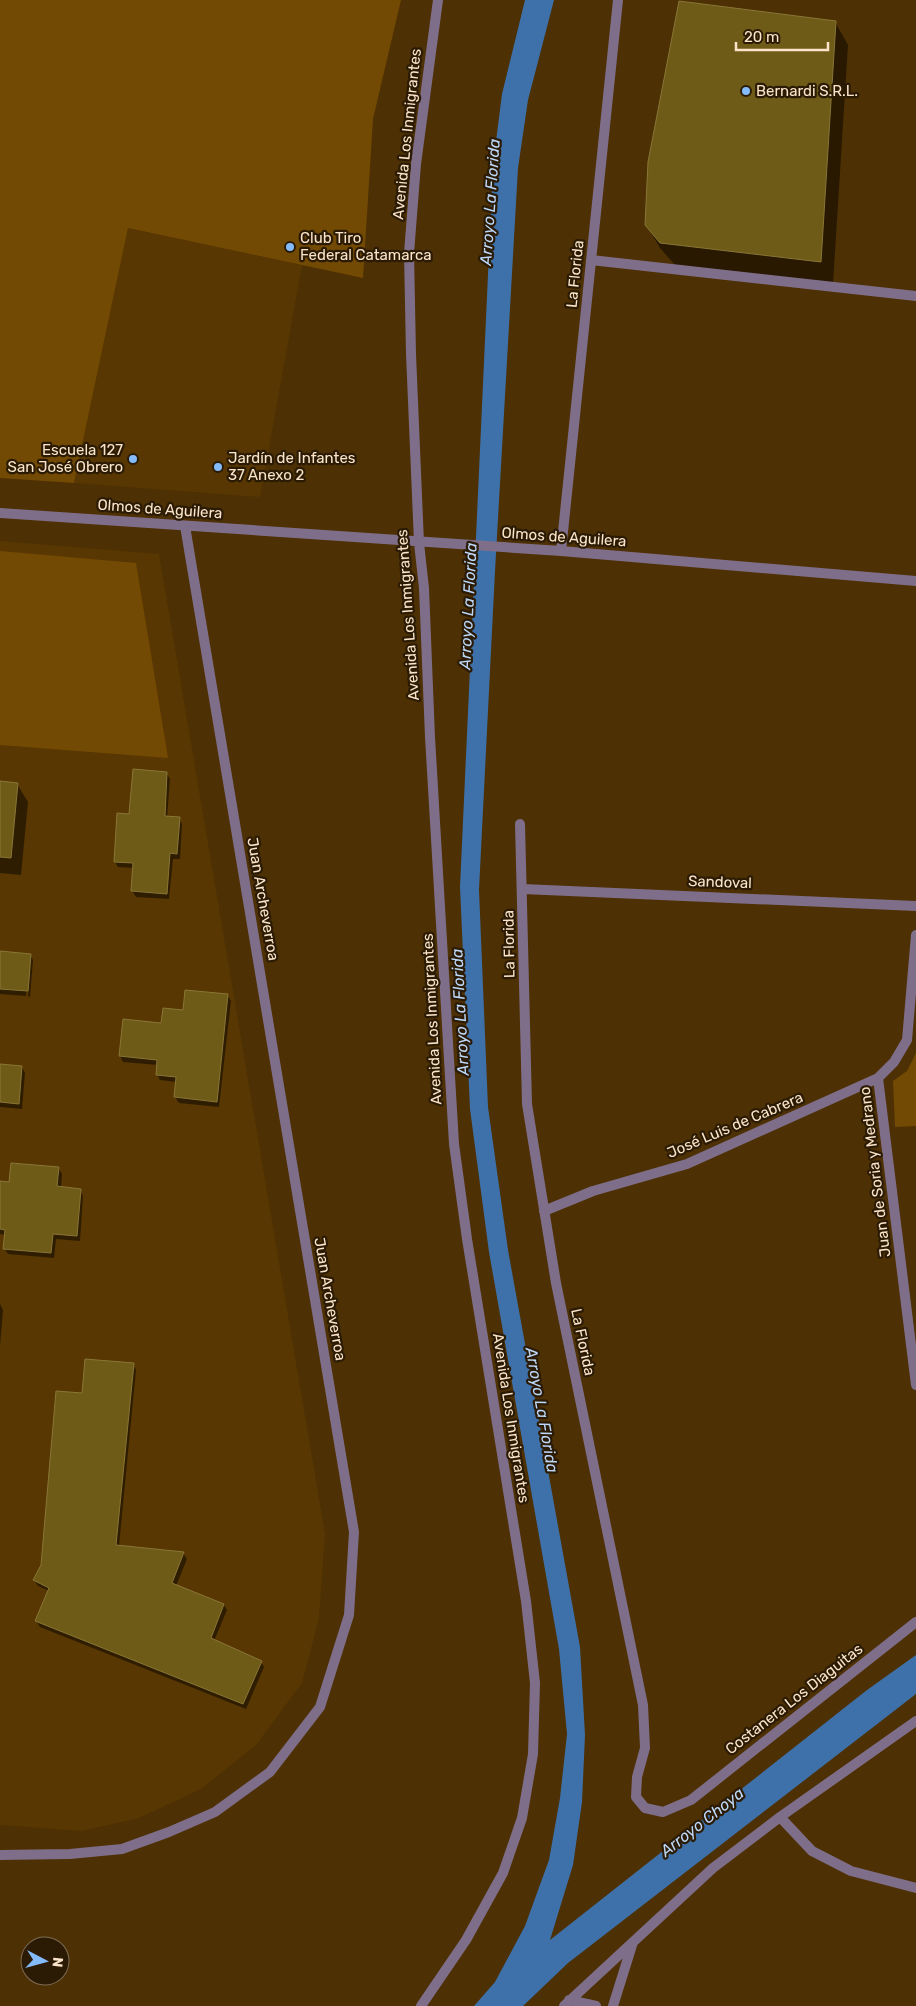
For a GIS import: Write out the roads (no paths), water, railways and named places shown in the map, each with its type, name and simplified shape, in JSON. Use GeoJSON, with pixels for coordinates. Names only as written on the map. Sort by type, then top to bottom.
{"type":"FeatureCollection","features":[{"type":"Feature","properties":{"kind":"street","name":"Avenida Los Inmigrantes"},"geometry":{"type":"LineString","coordinates":[[421,2006],[466,1940],[503,1873],[522,1818],[533,1754],[535,1683],[526,1601],[467,1239],[454,1144],[430,737],[424,588],[418,543],[411,363],[410,253],[416,164],[438,0]]}},
{"type":"Feature","properties":{"kind":"street","name":"La Florida"},"geometry":{"type":"LineString","coordinates":[[561,551],[618,0]]}},
{"type":"Feature","properties":{"kind":"street"},"geometry":{"type":"LineString","coordinates":[[591,260],[916,296]]}},
{"type":"Feature","properties":{"kind":"street","name":"Olmos de Aguilera"},"geometry":{"type":"LineString","coordinates":[[0,513],[418,543],[561,551],[916,582]]}},
{"type":"Feature","properties":{"kind":"street","name":"Juan Archeverroa"},"geometry":{"type":"LineString","coordinates":[[0,1855],[70,1854],[122,1849],[169,1832],[215,1812],[270,1772],[320,1707],[349,1614],[354,1532],[185,526]]}},
{"type":"Feature","properties":{"kind":"street","name":"La Florida"},"geometry":{"type":"LineString","coordinates":[[520,824],[527,1104],[556,1283],[643,1705],[645,1748],[637,1777],[636,1796],[645,1808],[663,1812],[691,1800]]}},
{"type":"Feature","properties":{"kind":"street","name":"Sandoval"},"geometry":{"type":"LineString","coordinates":[[523,889],[916,906]]}},
{"type":"Feature","properties":{"kind":"street","name":"Juan de Soria y Medrano"},"geometry":{"type":"LineString","coordinates":[[916,935],[907,1040],[894,1062],[878,1078],[916,1385]]}},
{"type":"Feature","properties":{"kind":"street","name":"José Luis de Cabrera"},"geometry":{"type":"LineString","coordinates":[[544,1211],[592,1191],[687,1164],[878,1078]]}},
{"type":"Feature","properties":{"kind":"street"},"geometry":{"type":"LineString","coordinates":[[904,1291],[916,1290]]}},
{"type":"Feature","properties":{"kind":"street","name":"Costanera Los Diaguitas"},"geometry":{"type":"LineString","coordinates":[[691,1800],[916,1622]]}},
{"type":"Feature","properties":{"kind":"street"},"geometry":{"type":"LineString","coordinates":[[566,2003],[713,1868],[780,1817],[916,1721]]}},
{"type":"Feature","properties":{"kind":"street"},"geometry":{"type":"LineString","coordinates":[[780,1817],[812,1851],[851,1871],[916,1888]]}},
{"type":"Feature","properties":{"kind":"street"},"geometry":{"type":"LineString","coordinates":[[613,2006],[633,1940]]}},
{"type":"Feature","properties":{"kind":"street"},"geometry":{"type":"LineString","coordinates":[[566,2003],[596,2006]]}},
{"type":"Feature","properties":{"kind":"water","name":"Arroyo Choya"},"geometry":{"type":"Polygon","coordinates":[[[525,0],[554,0],[528,100],[518,168],[479,890],[488,1107],[508,1250],[580,1647],[585,1735],[582,1802],[573,1865],[550,1940],[867,1690],[916,1655],[916,1694],[568,1963],[523,2006],[474,2006],[495,1982],[525,1926],[549,1860],[560,1798],[567,1734],[559,1649],[489,1252],[470,1109],[460,887],[493,165],[502,94],[525,0]]]}},
{"type":"Feature","properties":{"kind":"place","name":"Bernardi S.R.L."},"geometry":{"type":"Point","coordinates":[746,91]}},
{"type":"Feature","properties":{"kind":"place","name":"Club Tiro Federal Catamarca"},"geometry":{"type":"Point","coordinates":[290,247]}},
{"type":"Feature","properties":{"kind":"place","name":"Escuela 127 San José Obrero"},"geometry":{"type":"Point","coordinates":[133,459]}},
{"type":"Feature","properties":{"kind":"place","name":"Jardín de Infantes 37 Anexo 2"},"geometry":{"type":"Point","coordinates":[218,467]}},
{"type":"Feature","properties":{"kind":"water label","name":"Arroyo La Florida"},"geometry":{"type":"Point","coordinates":[490,202]}},
{"type":"Feature","properties":{"kind":"water label","name":"Arroyo La Florida"},"geometry":{"type":"Point","coordinates":[468,606]}},
{"type":"Feature","properties":{"kind":"water label","name":"Arroyo La Florida"},"geometry":{"type":"Point","coordinates":[460,1012]}},
{"type":"Feature","properties":{"kind":"water label","name":"Arroyo La Florida"},"geometry":{"type":"Point","coordinates":[542,1410]}}]}
